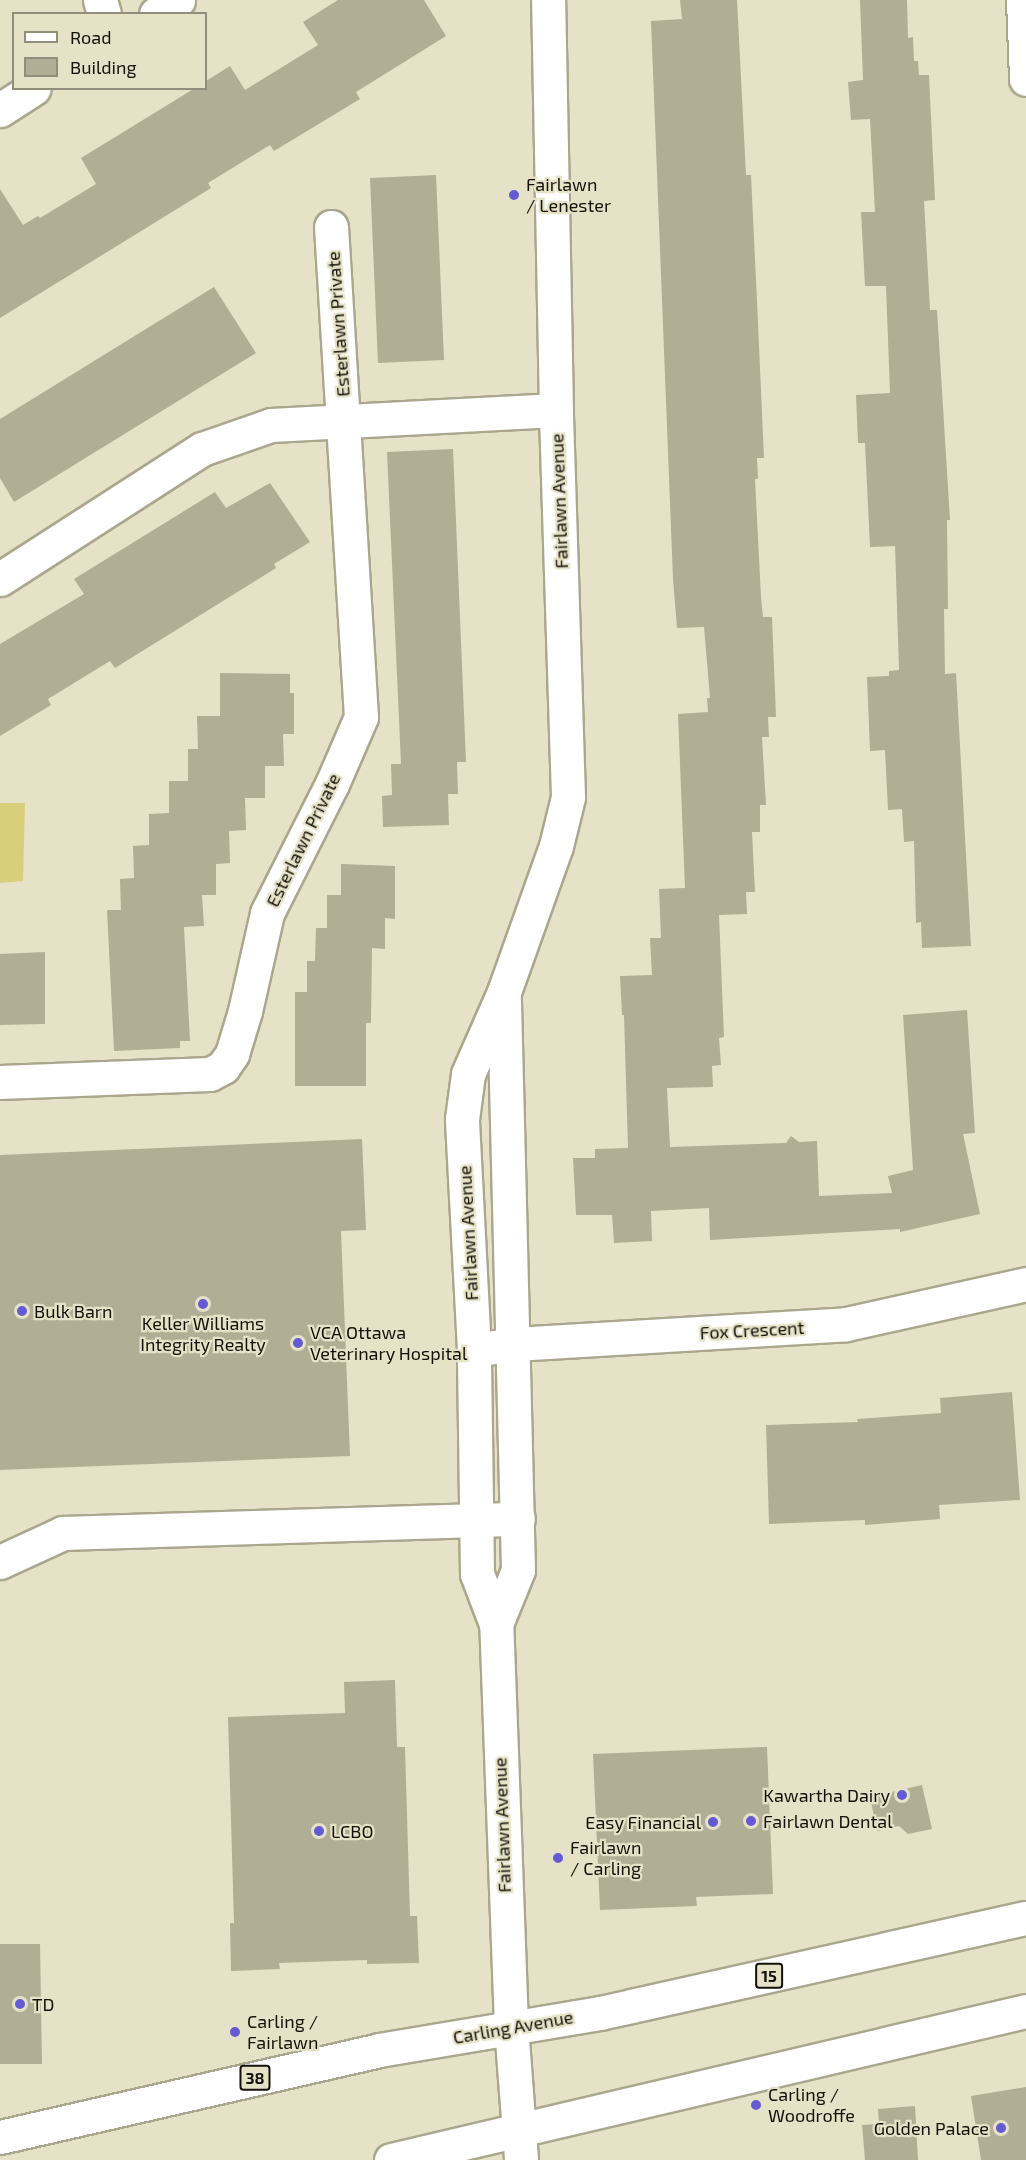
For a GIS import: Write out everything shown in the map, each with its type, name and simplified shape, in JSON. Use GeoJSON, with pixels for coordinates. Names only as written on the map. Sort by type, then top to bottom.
{"type":"FeatureCollection","features":[{"type":"Feature","properties":{"kind":"street"},"geometry":{"type":"LineString","coordinates":[[159,12],[178,0]]}},
{"type":"Feature","properties":{"kind":"street","name":"Fairlawn Avenue"},"geometry":{"type":"LineString","coordinates":[[519,2144],[511,2026],[496,1624],[477,1574],[474,1350],[462,1119],[464,1091],[476,1053],[504,992],[556,846],[568,797],[556,410],[548,0]]}},
{"type":"Feature","properties":{"kind":"street"},"geometry":{"type":"LineString","coordinates":[[1023,0],[1026,79]]}},
{"type":"Feature","properties":{"kind":"street"},"geometry":{"type":"LineString","coordinates":[[0,110],[31,90]]}},
{"type":"Feature","properties":{"kind":"street","name":"Esterlawn Private"},"geometry":{"type":"LineString","coordinates":[[0,1082],[210,1074],[223,1067],[232,1054],[245,1011],[267,913],[332,784],[361,717],[345,421],[331,227]]}},
{"type":"Feature","properties":{"kind":"street","name":"Esterlawn Private"},"geometry":{"type":"LineString","coordinates":[[0,579],[202,449],[271,425],[556,410]]}},
{"type":"Feature","properties":{"kind":"street","name":"Fairlawn Avenue"},"geometry":{"type":"LineString","coordinates":[[496,1624],[518,1570],[504,992]]}},
{"type":"Feature","properties":{"kind":"street","name":"Fox Crescent"},"geometry":{"type":"LineString","coordinates":[[474,1350],[514,1344],[846,1324],[1026,1284]]}},
{"type":"Feature","properties":{"kind":"street"},"geometry":{"type":"LineString","coordinates":[[0,1562],[63,1533],[518,1520]]}},
{"type":"Feature","properties":{"kind":"street","name":"Carling Avenue"},"geometry":{"type":"LineString","coordinates":[[0,2137],[379,2050],[511,2026],[600,2013],[1026,1918]]}},
{"type":"Feature","properties":{"kind":"street"},"geometry":{"type":"LineString","coordinates":[[391,2160],[519,2144],[1026,2011]]}},
{"type":"Feature","properties":{"kind":"shaded area"},"geometry":{"type":"Polygon","coordinates":[[[0,803],[25,803],[23,881],[0,883],[0,803]]]}},
{"type":"Feature","properties":{"kind":"building"},"geometry":{"type":"Polygon","coordinates":[[[338,0],[424,0],[446,36],[356,92],[360,99],[274,151],[270,145],[208,183],[211,188],[0,318],[0,189],[23,225],[38,216],[40,218],[96,184],[81,158],[192,90],[207,90],[207,80],[230,66],[245,90],[318,45],[303,22],[338,0]]]}},
{"type":"Feature","properties":{"kind":"building"},"geometry":{"type":"Polygon","coordinates":[[[680,0],[737,0],[746,175],[751,175],[764,458],[757,458],[758,479],[755,479],[761,597],[763,617],[772,617],[776,717],[768,717],[769,737],[762,737],[766,805],[760,805],[760,832],[752,832],[755,892],[746,892],[747,914],[719,915],[724,1037],[719,1038],[721,1065],[712,1066],[713,1087],[667,1088],[670,1147],[786,1143],[791,1136],[799,1142],[817,1141],[819,1196],[892,1193],[888,1176],[913,1170],[903,1015],[967,1010],[975,1133],[963,1134],[980,1214],[900,1232],[900,1229],[710,1240],[709,1208],[651,1211],[652,1241],[614,1243],[612,1215],[576,1215],[573,1158],[595,1158],[595,1149],[628,1148],[624,1015],[622,1015],[620,976],[652,975],[650,938],[661,938],[659,889],[685,888],[678,714],[708,712],[707,698],[710,698],[704,627],[677,628],[673,579],[651,21],[682,19],[680,0]]]}},
{"type":"Feature","properties":{"kind":"building"},"geometry":{"type":"Polygon","coordinates":[[[860,0],[907,0],[908,38],[913,37],[914,61],[918,61],[919,75],[929,75],[935,200],[924,201],[930,310],[937,310],[950,520],[947,520],[948,609],[944,609],[945,674],[956,673],[971,946],[922,948],[921,922],[916,923],[914,841],[904,842],[902,809],[888,810],[885,750],[870,751],[867,677],[889,676],[889,671],[899,670],[895,546],[870,547],[865,443],[858,443],[856,395],[890,393],[886,286],[865,286],[861,212],[875,212],[870,119],[851,120],[848,82],[863,80],[860,0]]]}},
{"type":"Feature","properties":{"kind":"building"},"geometry":{"type":"Polygon","coordinates":[[[436,175],[444,360],[378,363],[370,178],[436,175]]]}},
{"type":"Feature","properties":{"kind":"building"},"geometry":{"type":"Polygon","coordinates":[[[214,287],[256,353],[14,502],[0,478],[0,419],[214,287]]]}},
{"type":"Feature","properties":{"kind":"building"},"geometry":{"type":"Polygon","coordinates":[[[453,449],[466,762],[457,762],[458,794],[448,794],[449,825],[383,827],[382,796],[392,795],[391,764],[401,764],[387,452],[453,449]]]}},
{"type":"Feature","properties":{"kind":"building"},"geometry":{"type":"Polygon","coordinates":[[[270,483],[310,542],[274,564],[276,568],[115,668],[110,661],[48,699],[51,705],[0,736],[0,644],[84,594],[74,579],[215,492],[226,508],[270,483]]]}},
{"type":"Feature","properties":{"kind":"building"},"geometry":{"type":"Polygon","coordinates":[[[220,673],[290,674],[290,693],[294,693],[294,734],[283,734],[284,766],[265,766],[265,798],[245,798],[246,830],[229,831],[230,863],[216,864],[216,895],[202,895],[204,926],[184,927],[190,1041],[180,1041],[180,1048],[114,1051],[107,910],[121,910],[120,879],[134,878],[133,846],[149,845],[149,814],[169,813],[169,781],[188,781],[188,749],[198,749],[197,716],[220,716],[220,673]]]}},
{"type":"Feature","properties":{"kind":"building"},"geometry":{"type":"Polygon","coordinates":[[[341,864],[395,866],[395,919],[385,918],[385,949],[372,948],[371,1023],[366,1023],[366,1086],[295,1086],[295,992],[307,992],[307,961],[315,961],[316,928],[327,928],[327,895],[341,895],[341,864]]]}},
{"type":"Feature","properties":{"kind":"building"},"geometry":{"type":"Polygon","coordinates":[[[45,952],[45,1024],[0,1025],[0,954],[45,952]]]}},
{"type":"Feature","properties":{"kind":"building"},"geometry":{"type":"Polygon","coordinates":[[[362,1139],[366,1230],[341,1231],[350,1456],[0,1470],[0,1155],[362,1139]]]}},
{"type":"Feature","properties":{"kind":"building"},"geometry":{"type":"Polygon","coordinates":[[[1012,1392],[1020,1500],[939,1505],[940,1519],[865,1525],[865,1520],[769,1524],[766,1425],[858,1422],[857,1419],[941,1413],[940,1398],[1012,1392]]]}},
{"type":"Feature","properties":{"kind":"building","name":"LCBO"},"geometry":{"type":"Polygon","coordinates":[[[395,1680],[397,1747],[405,1747],[410,1916],[417,1916],[419,1963],[367,1964],[367,1960],[279,1963],[280,1969],[231,1971],[230,1923],[234,1923],[228,1717],[345,1713],[344,1682],[395,1680]]]}},
{"type":"Feature","properties":{"kind":"building"},"geometry":{"type":"Polygon","coordinates":[[[767,1747],[773,1894],[696,1897],[697,1906],[600,1910],[593,1754],[767,1747]]]}},
{"type":"Feature","properties":{"kind":"building","name":"Kawartha Dairy"},"geometry":{"type":"Polygon","coordinates":[[[922,1785],[932,1829],[908,1834],[899,1826],[877,1831],[870,1797],[922,1785]]]}},
{"type":"Feature","properties":{"kind":"building","name":"TD"},"geometry":{"type":"Polygon","coordinates":[[[0,1944],[40,1944],[42,2064],[0,2064],[0,1944]]]}},
{"type":"Feature","properties":{"kind":"building","name":"Golden Palace"},"geometry":{"type":"Polygon","coordinates":[[[1026,2087],[1026,2160],[981,2160],[971,2096],[1026,2087]]]}},
{"type":"Feature","properties":{"kind":"building"},"geometry":{"type":"Polygon","coordinates":[[[915,2106],[918,2160],[865,2160],[862,2125],[879,2124],[878,2109],[915,2106]]]}},
{"type":"Feature","properties":{"kind":"place","name":"Fairlawn / Lenester"},"geometry":{"type":"Point","coordinates":[514,195]}},
{"type":"Feature","properties":{"kind":"place","name":"Keller Williams Integrity Realty"},"geometry":{"type":"Point","coordinates":[203,1304]}},
{"type":"Feature","properties":{"kind":"place","name":"Bulk Barn"},"geometry":{"type":"Point","coordinates":[22,1311]}},
{"type":"Feature","properties":{"kind":"place","name":"VCA Ottawa Veterinary Hospital"},"geometry":{"type":"Point","coordinates":[298,1343]}},
{"type":"Feature","properties":{"kind":"place","name":"Kawartha Dairy"},"geometry":{"type":"Point","coordinates":[902,1795]}},
{"type":"Feature","properties":{"kind":"place","name":"Fairlawn Dental"},"geometry":{"type":"Point","coordinates":[751,1821]}},
{"type":"Feature","properties":{"kind":"place","name":"Easy Financial"},"geometry":{"type":"Point","coordinates":[713,1822]}},
{"type":"Feature","properties":{"kind":"place","name":"LCBO"},"geometry":{"type":"Point","coordinates":[319,1831]}},
{"type":"Feature","properties":{"kind":"place","name":"Fairlawn / Carling"},"geometry":{"type":"Point","coordinates":[558,1858]}},
{"type":"Feature","properties":{"kind":"place","name":"TD"},"geometry":{"type":"Point","coordinates":[20,2004]}},
{"type":"Feature","properties":{"kind":"place","name":"Carling / Fairlawn"},"geometry":{"type":"Point","coordinates":[235,2032]}},
{"type":"Feature","properties":{"kind":"place","name":"Carling / Woodroffe"},"geometry":{"type":"Point","coordinates":[756,2105]}},
{"type":"Feature","properties":{"kind":"place","name":"Golden Palace"},"geometry":{"type":"Point","coordinates":[1001,2128]}}]}
